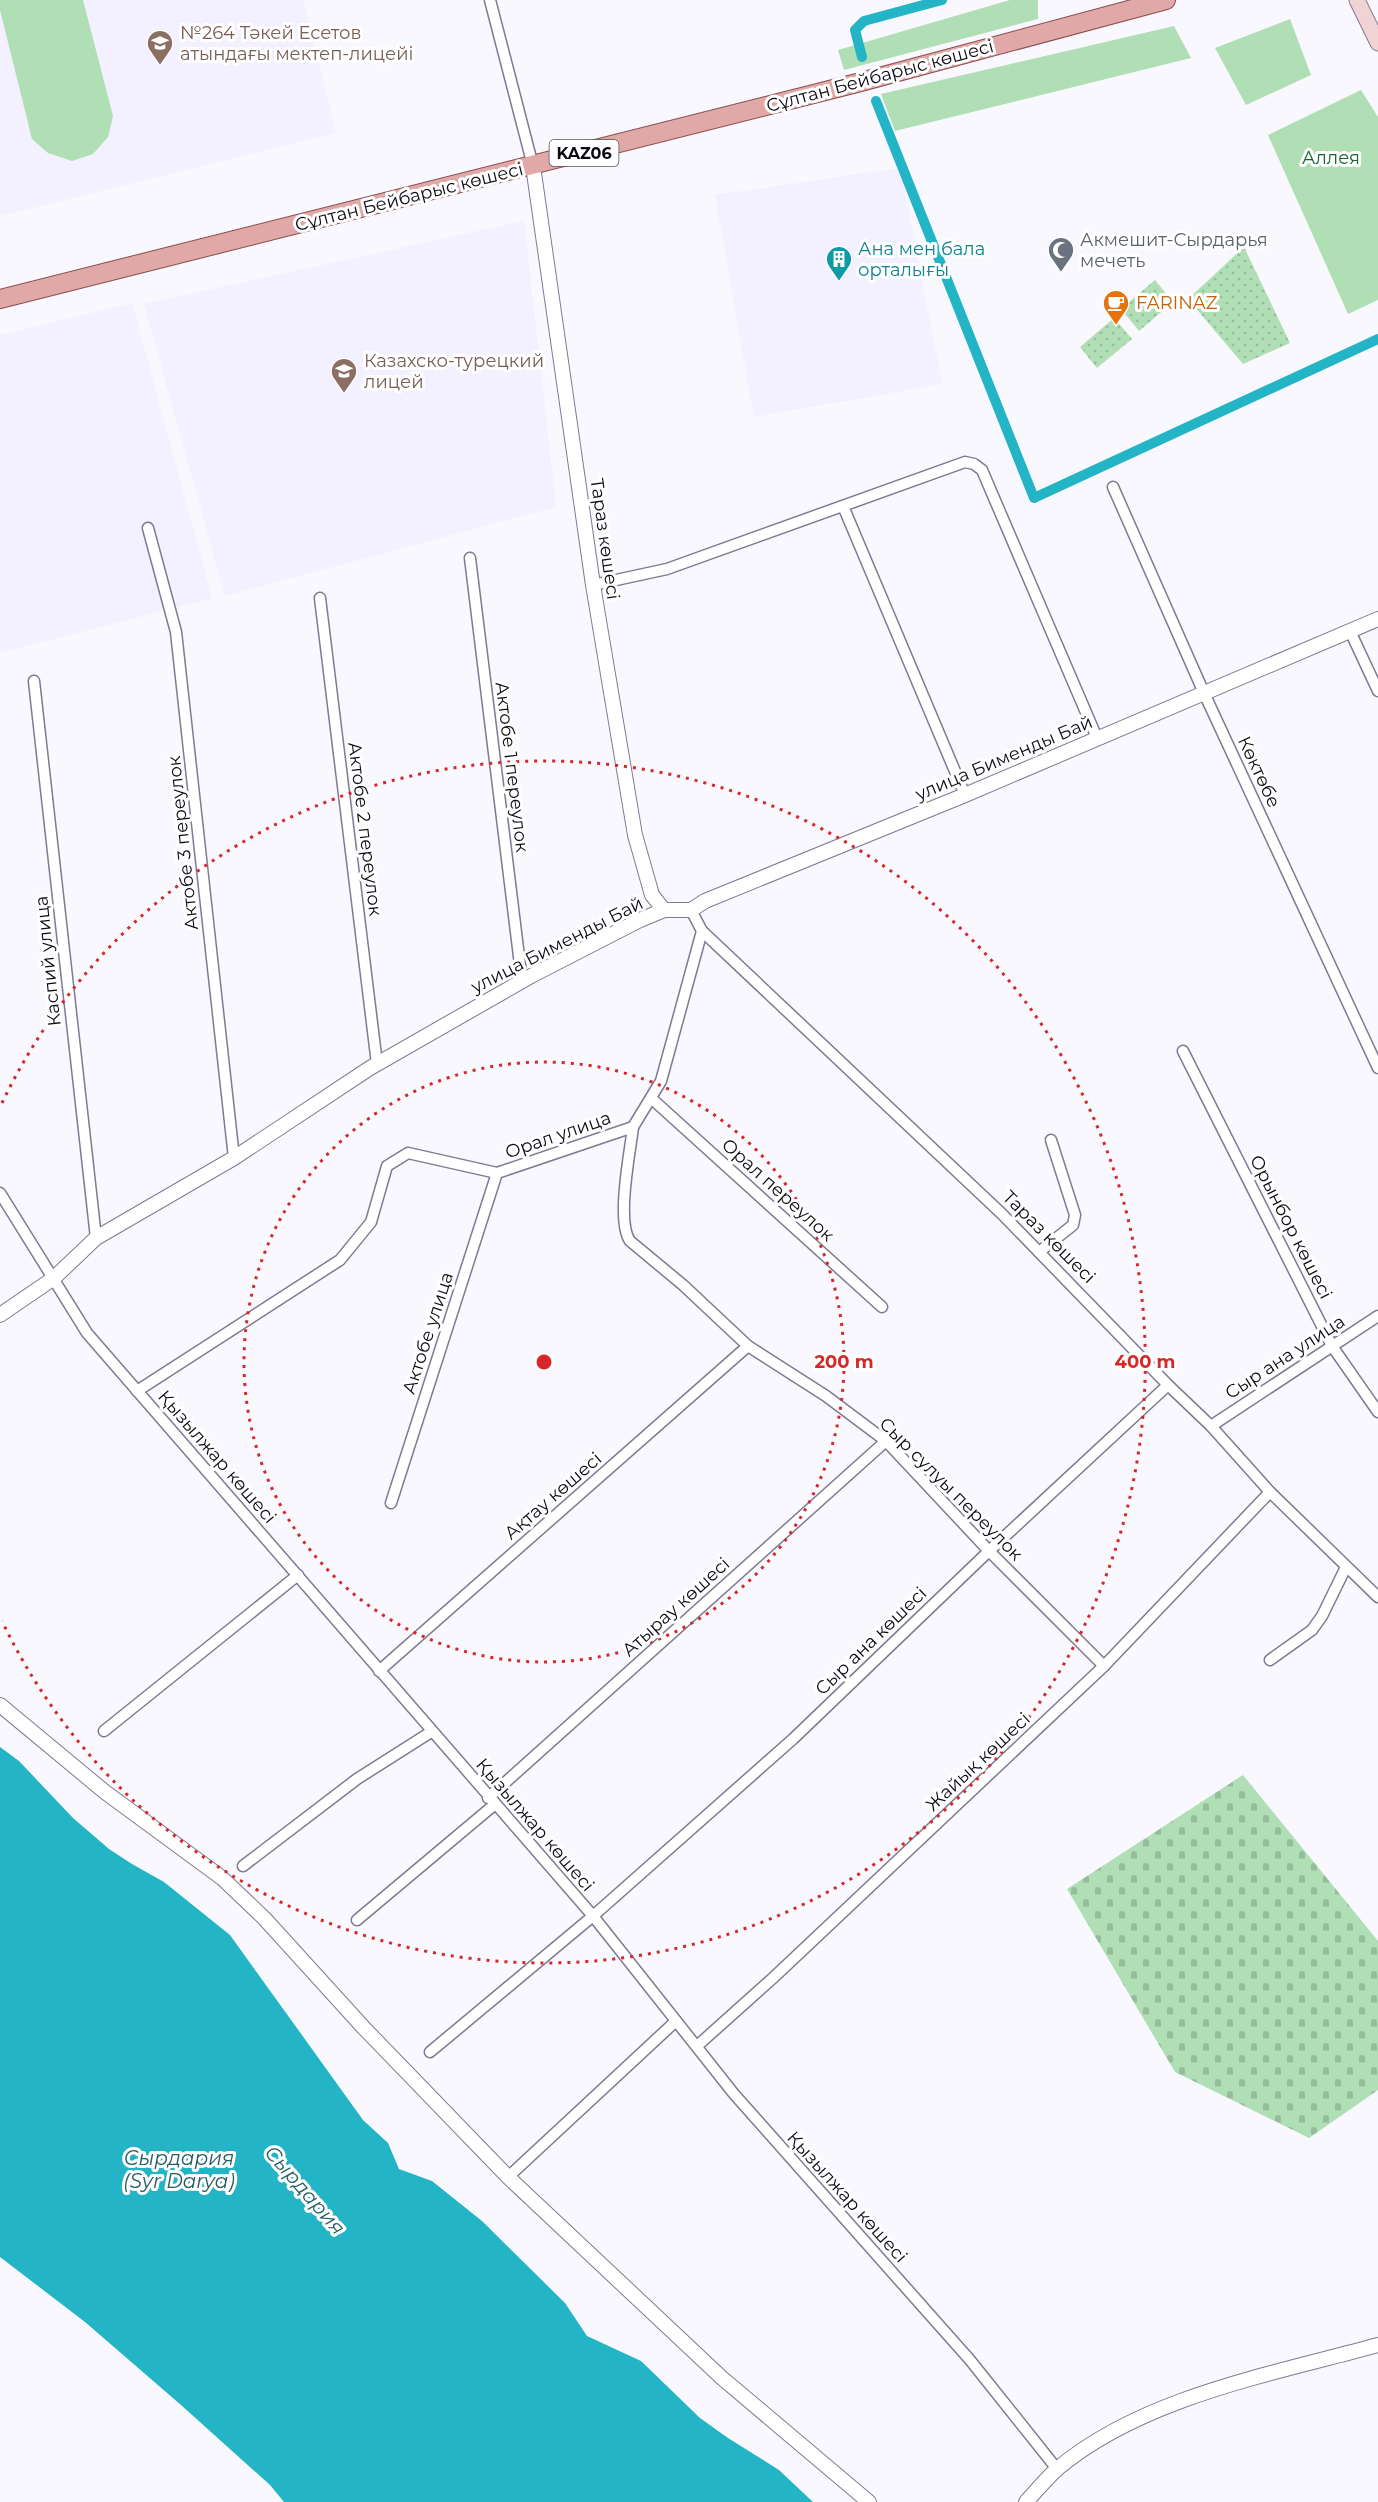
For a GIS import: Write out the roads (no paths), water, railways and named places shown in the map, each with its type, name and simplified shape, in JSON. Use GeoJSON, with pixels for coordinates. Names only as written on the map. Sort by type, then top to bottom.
{"type":"FeatureCollection","features":[{"type":"Feature","properties":{"kind":"main road","name":"Сұлтан Бейбарыс көшесі"},"geometry":{"type":"LineString","coordinates":[[0,299],[857,83],[1166,0]]}},
{"type":"Feature","properties":{"kind":"main road"},"geometry":{"type":"LineString","coordinates":[[1357,0],[1378,43]]}},
{"type":"Feature","properties":{"kind":"street"},"geometry":{"type":"LineString","coordinates":[[490,0],[532,166]]}},
{"type":"Feature","properties":{"kind":"street","name":"Тараз көшесі"},"geometry":{"type":"LineString","coordinates":[[532,166],[593,585],[635,835],[652,895],[664,910]]}},
{"type":"Feature","properties":{"kind":"street"},"geometry":{"type":"LineString","coordinates":[[593,585],[667,569],[965,462],[974,464],[982,470],[1097,738]]}},
{"type":"Feature","properties":{"kind":"street","name":"Көктөбе"},"geometry":{"type":"LineString","coordinates":[[1113,487],[1204,693],[1378,1068]]}},
{"type":"Feature","properties":{"kind":"street"},"geometry":{"type":"LineString","coordinates":[[843,506],[965,795]]}},
{"type":"Feature","properties":{"kind":"street","name":"Актобе 3 переулок"},"geometry":{"type":"LineString","coordinates":[[148,528],[176,632],[234,1158]]}},
{"type":"Feature","properties":{"kind":"street","name":"Актобе 1 переулок"},"geometry":{"type":"LineString","coordinates":[[470,558],[522,981]]}},
{"type":"Feature","properties":{"kind":"street","name":"Актобе 2 переулок"},"geometry":{"type":"LineString","coordinates":[[320,598],[377,1064]]}},
{"type":"Feature","properties":{"kind":"street","name":"улица Бименды Бай"},"geometry":{"type":"LineString","coordinates":[[0,1315],[54,1278],[96,1239],[234,1158],[377,1064],[522,981],[640,920],[664,910],[690,910],[705,901],[965,795],[1378,619]]}},
{"type":"Feature","properties":{"kind":"street"},"geometry":{"type":"LineString","coordinates":[[1350,631],[1378,692]]}},
{"type":"Feature","properties":{"kind":"street","name":"Каспий улица"},"geometry":{"type":"LineString","coordinates":[[34,681],[96,1239]]}},
{"type":"Feature","properties":{"kind":"street","name":"Тараз көшесі"},"geometry":{"type":"LineString","coordinates":[[690,910],[702,931],[1002,1214],[1168,1385],[1211,1426],[1270,1492],[1378,1597]]}},
{"type":"Feature","properties":{"kind":"street","name":"Орал улица"},"geometry":{"type":"LineString","coordinates":[[138,1391],[340,1260],[371,1222],[387,1166],[408,1153],[497,1173],[633,1127],[661,1081],[702,931]]}},
{"type":"Feature","properties":{"kind":"street","name":"Орынбор көшесі"},"geometry":{"type":"LineString","coordinates":[[1183,1051],[1332,1346],[1378,1412]]}},
{"type":"Feature","properties":{"kind":"street","name":"Орал переулок"},"geometry":{"type":"LineString","coordinates":[[651,1098],[882,1307]]}},
{"type":"Feature","properties":{"kind":"street","name":"Сыр сулуы переулок"},"geometry":{"type":"LineString","coordinates":[[633,1127],[623,1213],[625,1234],[637,1249],[683,1285],[748,1346],[826,1396],[886,1441],[989,1551],[1104,1666]]}},
{"type":"Feature","properties":{"kind":"street"},"geometry":{"type":"LineString","coordinates":[[1039,1252],[1073,1226],[1075,1215],[1051,1140]]}},
{"type":"Feature","properties":{"kind":"street","name":"Актобе улица"},"geometry":{"type":"LineString","coordinates":[[392,1503],[497,1173]]}},
{"type":"Feature","properties":{"kind":"street","name":"Қызылжар көшесі"},"geometry":{"type":"LineString","coordinates":[[0,1193],[87,1333],[593,1917],[734,2094],[970,2360],[1057,2469]]}},
{"type":"Feature","properties":{"kind":"street","name":"Сыр ана улица"},"geometry":{"type":"LineString","coordinates":[[1211,1426],[1378,1316]]}},
{"type":"Feature","properties":{"kind":"street","name":"Ақтау көшесі"},"geometry":{"type":"LineString","coordinates":[[379,1671],[748,1346]]}},
{"type":"Feature","properties":{"kind":"street","name":"Сыр ана көшесі"},"geometry":{"type":"LineString","coordinates":[[430,2052],[593,1917],[793,1739],[989,1551],[1168,1385]]}},
{"type":"Feature","properties":{"kind":"street","name":"Атырау көшесі"},"geometry":{"type":"LineString","coordinates":[[357,1920],[886,1441]]}},
{"type":"Feature","properties":{"kind":"street","name":"Жайық көшесі"},"geometry":{"type":"LineString","coordinates":[[697,2046],[773,1978],[1104,1666],[1270,1492]]}},
{"type":"Feature","properties":{"kind":"street"},"geometry":{"type":"LineString","coordinates":[[1270,1660],[1312,1630],[1322,1616],[1346,1567]]}},
{"type":"Feature","properties":{"kind":"street"},"geometry":{"type":"LineString","coordinates":[[104,1731],[298,1575]]}},
{"type":"Feature","properties":{"kind":"street"},"geometry":{"type":"LineString","coordinates":[[0,1705],[105,1792],[222,1878],[508,2177],[723,2378],[868,2502]]}},
{"type":"Feature","properties":{"kind":"street"},"geometry":{"type":"LineString","coordinates":[[243,1866],[357,1779],[431,1732]]}},
{"type":"Feature","properties":{"kind":"street"},"geometry":{"type":"LineString","coordinates":[[508,2177],[676,2021]]}},
{"type":"Feature","properties":{"kind":"street"},"geometry":{"type":"LineString","coordinates":[[1026,2502],[1057,2469],[1118,2429],[1179,2400],[1378,2345]]}},
{"type":"Feature","properties":{"kind":"water","name":"Сырдария (Syr Darya)"},"geometry":{"type":"Polygon","coordinates":[[[0,1747],[19,1761],[73,1818],[109,1849],[164,1882],[230,1935],[363,2120],[388,2143],[399,2169],[432,2181],[482,2221],[565,2303],[587,2336],[641,2361],[700,2418],[779,2470],[813,2502],[284,2502],[270,2485],[85,2322],[0,2257],[0,1747]]]}},
{"type":"Feature","properties":{"kind":"waterway"},"geometry":{"type":"LineString","coordinates":[[862,57],[855,30],[864,21],[942,0]]}},
{"type":"Feature","properties":{"kind":"waterway"},"geometry":{"type":"LineString","coordinates":[[876,101],[1034,498],[1378,339]]}},
{"type":"Feature","properties":{"kind":"place","name":"№264 Тәкей Есетов атындағы мектеп-лицейі"},"geometry":{"type":"Point","coordinates":[160,66]}},
{"type":"Feature","properties":{"kind":"place","name":"Акмешит-Сырдарья мечеть"},"geometry":{"type":"Point","coordinates":[1061,273]}},
{"type":"Feature","properties":{"kind":"place","name":"Ана мен бала орталығы"},"geometry":{"type":"Point","coordinates":[839,282]}},
{"type":"Feature","properties":{"kind":"place","name":"FARINAZ"},"geometry":{"type":"Point","coordinates":[1116,326]}},
{"type":"Feature","properties":{"kind":"place","name":"Казахско-турецкий лицей"},"geometry":{"type":"Point","coordinates":[344,394]}},
{"type":"Feature","properties":{"kind":"park label","name":"Аллея"},"geometry":{"type":"Point","coordinates":[1331,158]}},
{"type":"Feature","properties":{"kind":"water label","name":"Сырдария"},"geometry":{"type":"Point","coordinates":[305,2190]}}]}
